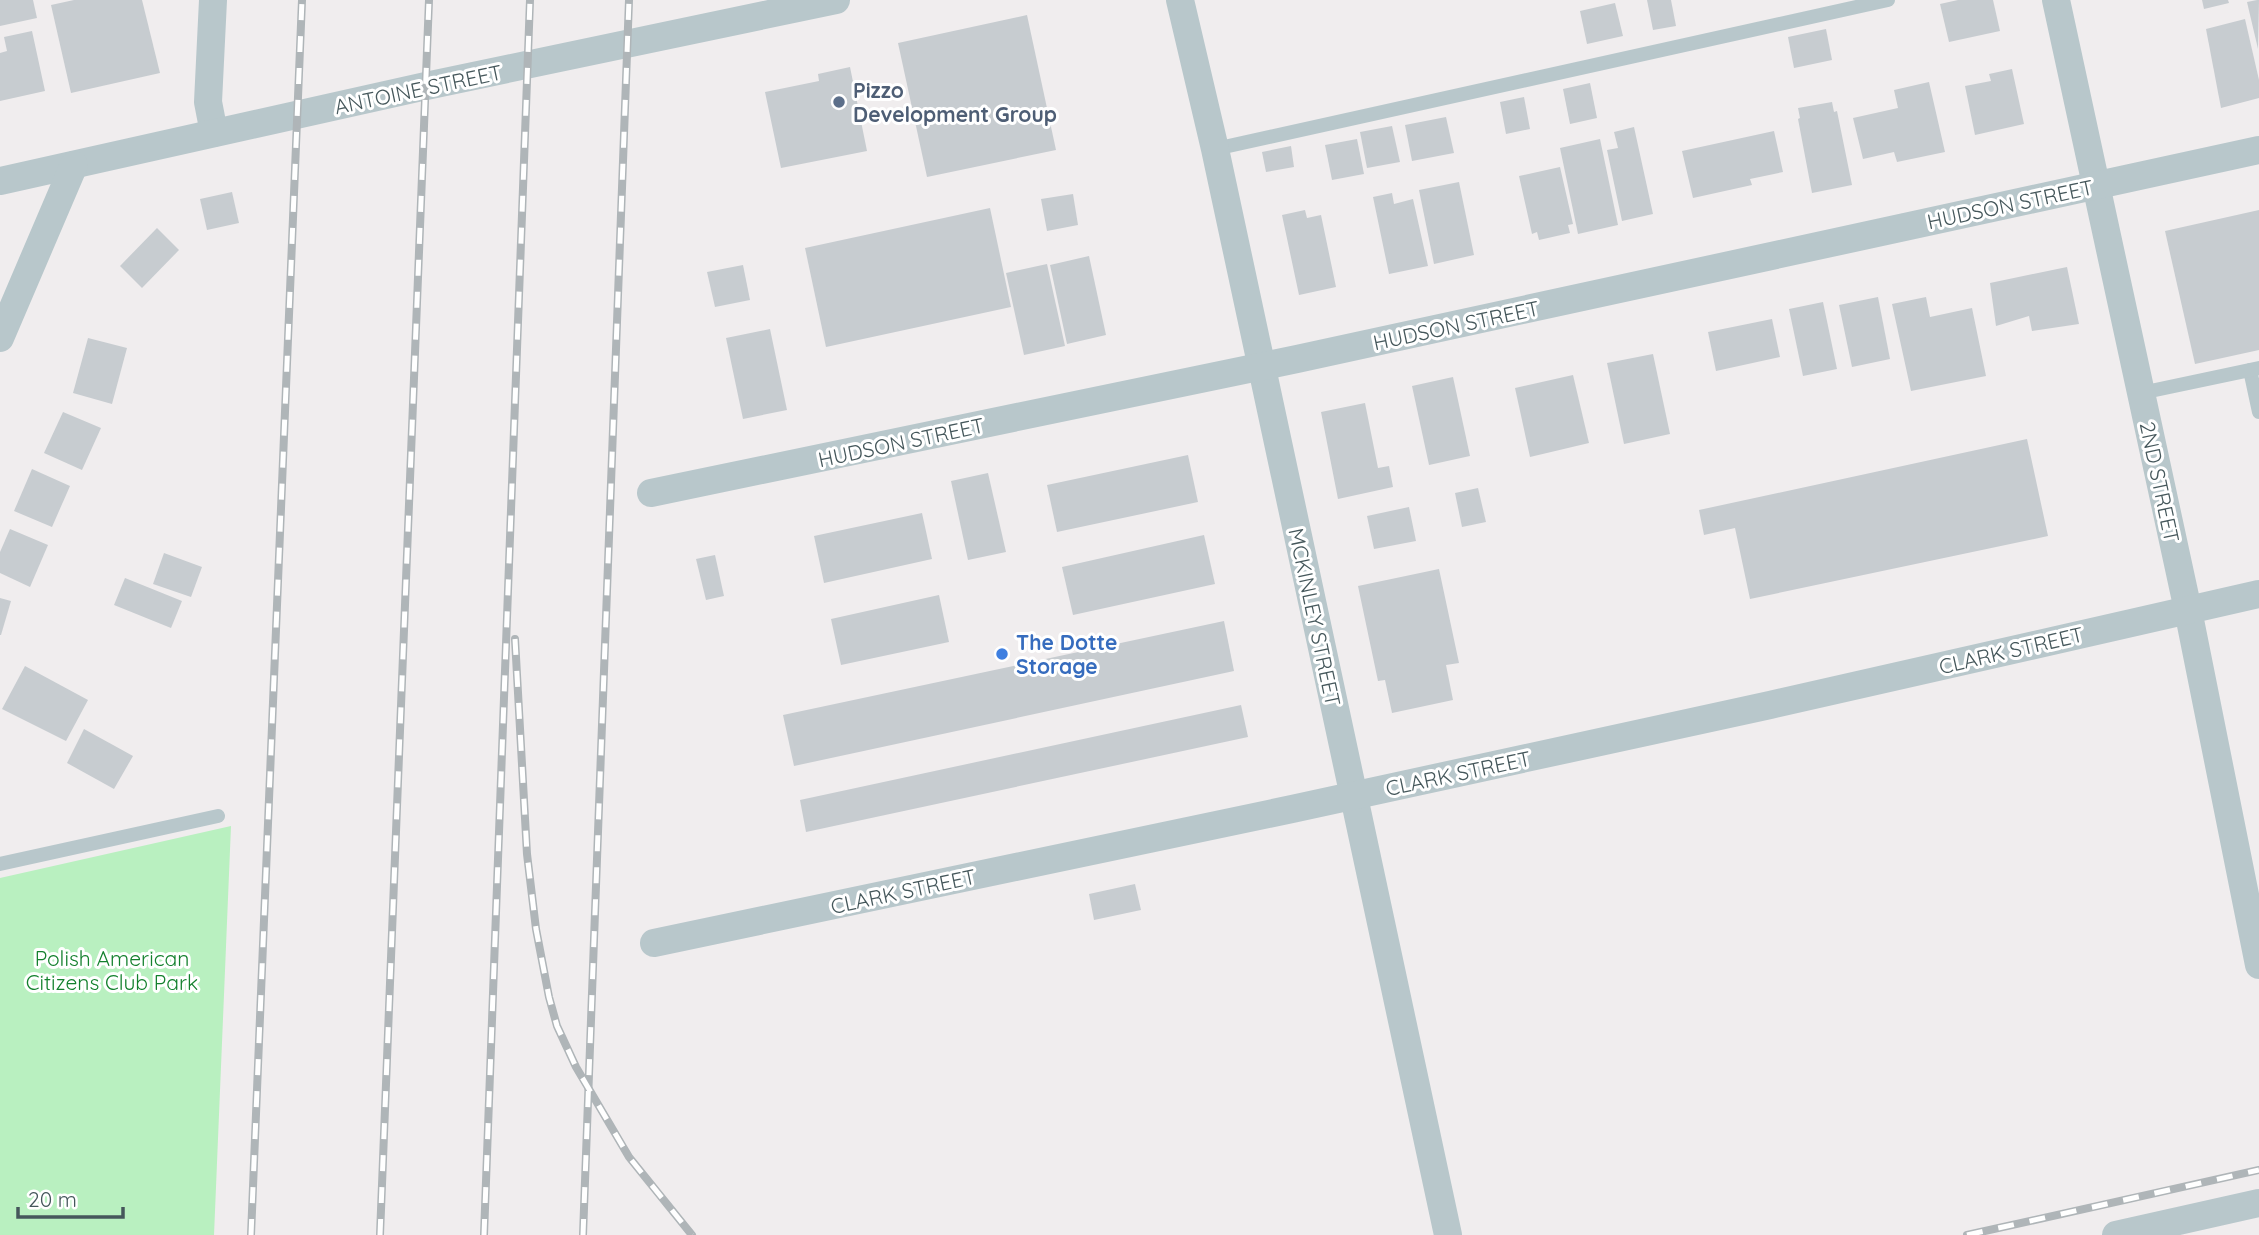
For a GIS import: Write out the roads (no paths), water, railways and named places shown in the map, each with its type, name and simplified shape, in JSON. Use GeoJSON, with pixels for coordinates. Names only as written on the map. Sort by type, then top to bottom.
{"type":"FeatureCollection","features":[{"type":"Feature","properties":{"kind":"street"},"geometry":{"type":"LineString","coordinates":[[213,0],[208,102],[214,133]]}},
{"type":"Feature","properties":{"kind":"street","name":"ANTOINE STREET"},"geometry":{"type":"LineString","coordinates":[[0,181],[836,0]]}},
{"type":"Feature","properties":{"kind":"street","name":"MCKINLEY STREET"},"geometry":{"type":"LineString","coordinates":[[1180,0],[1215,149],[1448,1235]]}},
{"type":"Feature","properties":{"kind":"street","name":"2ND STREET"},"geometry":{"type":"LineString","coordinates":[[2056,0],[2189,610],[2259,965]]}},
{"type":"Feature","properties":{"kind":"street","name":"HUDSON STREET"},"geometry":{"type":"LineString","coordinates":[[651,493],[1261,367],[2259,150]]}},
{"type":"Feature","properties":{"kind":"street"},"geometry":{"type":"LineString","coordinates":[[0,338],[74,165]]}},
{"type":"Feature","properties":{"kind":"street","name":"CLARK STREET"},"geometry":{"type":"LineString","coordinates":[[654,943],[1770,705],[2259,594]]}},
{"type":"Feature","properties":{"kind":"street"},"geometry":{"type":"LineString","coordinates":[[2116,1235],[2259,1203]]}},
{"type":"Feature","properties":{"kind":"lane"},"geometry":{"type":"LineString","coordinates":[[1215,149],[1888,0]]}},
{"type":"Feature","properties":{"kind":"lane"},"geometry":{"type":"LineString","coordinates":[[2140,393],[2254,369],[2259,412]]}},
{"type":"Feature","properties":{"kind":"lane"},"geometry":{"type":"LineString","coordinates":[[0,864],[218,816]]}},
{"type":"Feature","properties":{"kind":"railway"},"geometry":{"type":"LineString","coordinates":[[251,1235],[302,0]]}},
{"type":"Feature","properties":{"kind":"railway"},"geometry":{"type":"LineString","coordinates":[[380,1235],[429,0]]}},
{"type":"Feature","properties":{"kind":"railway"},"geometry":{"type":"LineString","coordinates":[[484,1235],[530,0]]}},
{"type":"Feature","properties":{"kind":"railway"},"geometry":{"type":"LineString","coordinates":[[583,1235],[629,0]]}},
{"type":"Feature","properties":{"kind":"railway"},"geometry":{"type":"LineString","coordinates":[[515,639],[527,854],[536,929],[557,1026],[576,1067],[629,1157],[692,1235]]}},
{"type":"Feature","properties":{"kind":"railway"},"geometry":{"type":"LineString","coordinates":[[1967,1235],[2259,1170]]}},
{"type":"Feature","properties":{"kind":"place","name":"Pizzo Development Group"},"geometry":{"type":"Point","coordinates":[839,102]}},
{"type":"Feature","properties":{"kind":"place","name":"The Dotte Storage"},"geometry":{"type":"Point","coordinates":[1002,654]}},
{"type":"Feature","properties":{"kind":"park label","name":"Polish American Citizens Club Park"},"geometry":{"type":"Point","coordinates":[112,970]}}]}
